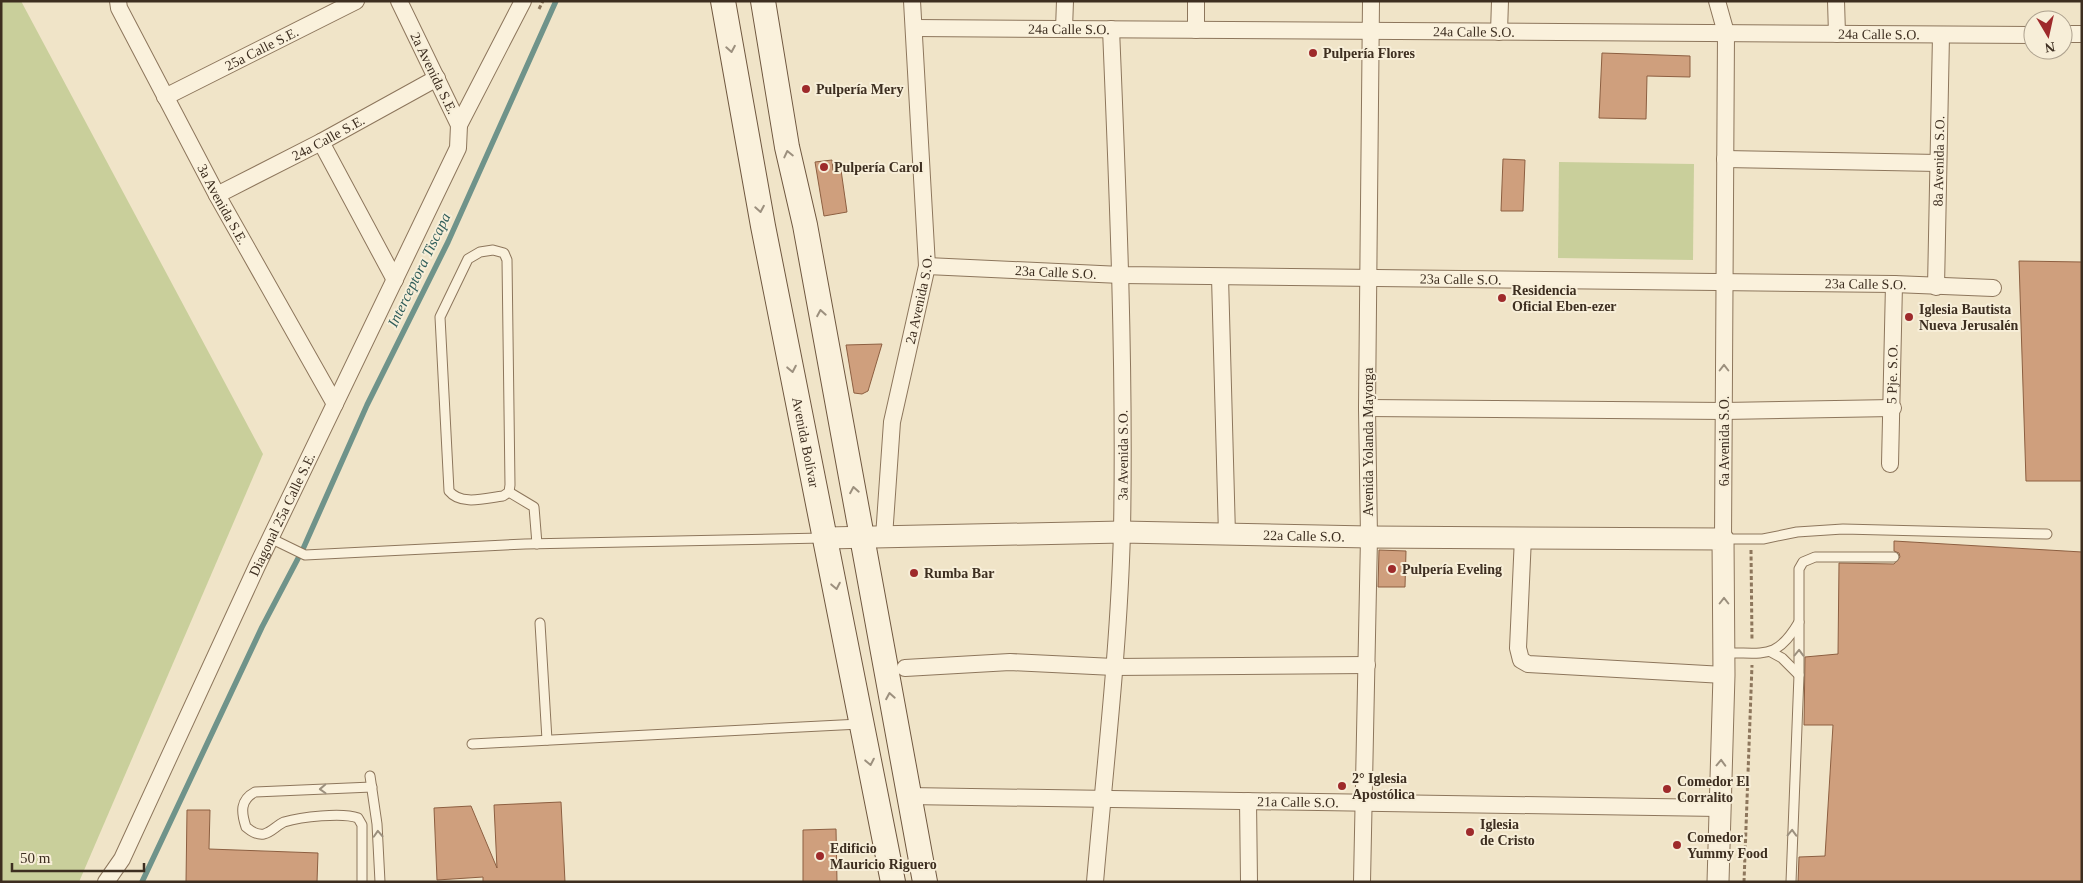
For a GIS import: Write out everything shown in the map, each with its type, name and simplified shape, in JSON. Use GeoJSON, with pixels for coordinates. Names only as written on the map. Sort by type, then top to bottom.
{"type":"FeatureCollection","features":[{"type":"Feature","properties":{"kind":"main road","name":"Avenida Bolívar"},"geometry":{"type":"LineString","coordinates":[[723,1],[763,226],[826,538],[892,882]]}},
{"type":"Feature","properties":{"kind":"main road"},"geometry":{"type":"LineString","coordinates":[[762,1],[786,147],[805,225],[873,538],[908,796],[925,882]]}},
{"type":"Feature","properties":{"kind":"street","name":"3a Avenida S.E."},"geometry":{"type":"LineString","coordinates":[[118,1],[119,8],[217,195],[335,404]]}},
{"type":"Feature","properties":{"kind":"street","name":"25a Calle S.E."},"geometry":{"type":"LineString","coordinates":[[165,97],[356,1]]}},
{"type":"Feature","properties":{"kind":"street","name":"2a Avenida S.E."},"geometry":{"type":"LineString","coordinates":[[399,1],[459,125],[458,148]]}},
{"type":"Feature","properties":{"kind":"street"},"geometry":{"type":"LineString","coordinates":[[459,125],[523,1]]}},
{"type":"Feature","properties":{"kind":"street","name":"2a Avenida S.O."},"geometry":{"type":"LineString","coordinates":[[873,538],[892,422],[909,338],[927,266],[912,1]]}},
{"type":"Feature","properties":{"kind":"street"},"geometry":{"type":"LineString","coordinates":[[1064,29],[1065,1]]}},
{"type":"Feature","properties":{"kind":"street"},"geometry":{"type":"LineString","coordinates":[[1196,1],[1196,30]]}},
{"type":"Feature","properties":{"kind":"street","name":"Avenida Yolanda Mayorga"},"geometry":{"type":"LineString","coordinates":[[1362,882],[1369,537],[1367,408],[1371,1]]}},
{"type":"Feature","properties":{"kind":"street"},"geometry":{"type":"LineString","coordinates":[[1500,1],[1500,32]]}},
{"type":"Feature","properties":{"kind":"street","name":"6a Avenida S.O."},"geometry":{"type":"LineString","coordinates":[[1717,1],[1726,33],[1724,675],[1718,882]]}},
{"type":"Feature","properties":{"kind":"street"},"geometry":{"type":"LineString","coordinates":[[1836,1],[1836,34]]}},
{"type":"Feature","properties":{"kind":"street","name":"24a Calle S.O."},"geometry":{"type":"LineString","coordinates":[[915,28],[2023,35]]}},
{"type":"Feature","properties":{"kind":"street","name":"3a Avenida S.O."},"geometry":{"type":"LineString","coordinates":[[1095,882],[1114,667],[1122,532],[1121,275],[1111,30]]}},
{"type":"Feature","properties":{"kind":"street","name":"8a Avenida S.O."},"geometry":{"type":"LineString","coordinates":[[1936,287],[1941,35]]}},
{"type":"Feature","properties":{"kind":"street","name":"24a Calle S.E."},"geometry":{"type":"LineString","coordinates":[[217,195],[320,142],[437,78]]}},
{"type":"Feature","properties":{"kind":"street"},"geometry":{"type":"LineString","coordinates":[[320,142],[395,280]]}},
{"type":"Feature","properties":{"kind":"street","name":"Diagonal 25a Calle S.E."},"geometry":{"type":"LineString","coordinates":[[106,882],[126,851],[270,538],[458,148]]}},
{"type":"Feature","properties":{"kind":"street"},"geometry":{"type":"LineString","coordinates":[[1725,159],[1938,164]]}},
{"type":"Feature","properties":{"kind":"street","name":"23a Calle S.O."},"geometry":{"type":"LineString","coordinates":[[927,266],[1121,275],[1724,284],[1894,284],[1993,288]]}},
{"type":"Feature","properties":{"kind":"street"},"geometry":{"type":"LineString","coordinates":[[1220,277],[1227,535]]}},
{"type":"Feature","properties":{"kind":"street","name":"5 Pje. S.O."},"geometry":{"type":"LineString","coordinates":[[1890,464],[1893,408],[1894,284]]}},
{"type":"Feature","properties":{"kind":"street"},"geometry":{"type":"LineString","coordinates":[[1367,408],[1724,411],[1893,408]]}},
{"type":"Feature","properties":{"kind":"street","name":"22a Calle S.O."},"geometry":{"type":"LineString","coordinates":[[873,538],[1122,532],[1369,537],[1724,539]]}},
{"type":"Feature","properties":{"kind":"street"},"geometry":{"type":"LineString","coordinates":[[1523,537],[1518,648],[1521,660],[1528,664],[1724,675]]}},
{"type":"Feature","properties":{"kind":"street"},"geometry":{"type":"LineString","coordinates":[[826,538],[873,538]]}},
{"type":"Feature","properties":{"kind":"street"},"geometry":{"type":"LineString","coordinates":[[904,668],[1010,662],[1114,667],[1367,665]]}},
{"type":"Feature","properties":{"kind":"street","name":"21a Calle S.O."},"geometry":{"type":"LineString","coordinates":[[908,796],[1719,808]]}},
{"type":"Feature","properties":{"kind":"street"},"geometry":{"type":"LineString","coordinates":[[1248,801],[1249,882]]}},
{"type":"Feature","properties":{"kind":"lane"},"geometry":{"type":"LineString","coordinates":[[492,250],[504,253],[507,260],[508,492],[503,496],[462,500],[454,497],[449,491],[440,317],[468,260],[480,252],[492,250]]}},
{"type":"Feature","properties":{"kind":"lane"},"geometry":{"type":"LineString","coordinates":[[508,492],[534,507],[537,544]]}},
{"type":"Feature","properties":{"kind":"lane"},"geometry":{"type":"LineString","coordinates":[[1724,539],[1762,539],[1797,532],[1843,529],[2048,534]]}},
{"type":"Feature","properties":{"kind":"lane"},"geometry":{"type":"LineString","coordinates":[[270,538],[305,555],[537,544],[826,538]]}},
{"type":"Feature","properties":{"kind":"lane"},"geometry":{"type":"LineString","coordinates":[[1791,882],[1799,675],[1799,569],[1803,562],[1815,557],[1894,557]]}},
{"type":"Feature","properties":{"kind":"lane"},"geometry":{"type":"LineString","coordinates":[[1724,653],[1752,654],[1771,652],[1790,636],[1799,622]]}},
{"type":"Feature","properties":{"kind":"lane"},"geometry":{"type":"LineString","coordinates":[[540,623],[547,740]]}},
{"type":"Feature","properties":{"kind":"lane"},"geometry":{"type":"LineString","coordinates":[[1771,652],[1782,658],[1799,675]]}},
{"type":"Feature","properties":{"kind":"lane"},"geometry":{"type":"LineString","coordinates":[[472,744],[862,724]]}},
{"type":"Feature","properties":{"kind":"lane"},"geometry":{"type":"LineString","coordinates":[[370,776],[377,824],[380,882]]}},
{"type":"Feature","properties":{"kind":"lane"},"geometry":{"type":"LineString","coordinates":[[362,882],[362,825],[358,818],[347,815],[302,819],[282,823],[271,832],[262,834],[252,832],[246,827],[242,804],[245,799],[256,792],[372,788]]}},
{"type":"Feature","properties":{"kind":"path"},"geometry":{"type":"LineString","coordinates":[[1744,882],[1752,654],[1751,538]]}},
{"type":"Feature","properties":{"kind":"green space"},"geometry":{"type":"Polygon","coordinates":[[[1,1],[21,1],[263,454],[79,882],[1,882],[1,1]]]}},
{"type":"Feature","properties":{"kind":"green space"},"geometry":{"type":"Polygon","coordinates":[[[1559,162],[1694,164],[1693,260],[1558,258],[1559,162]]]}},
{"type":"Feature","properties":{"kind":"building"},"geometry":{"type":"Polygon","coordinates":[[[1602,53],[1690,56],[1690,77],[1647,76],[1646,119],[1599,118],[1602,53]]]}},
{"type":"Feature","properties":{"kind":"building"},"geometry":{"type":"Polygon","coordinates":[[[1503,159],[1525,160],[1523,211],[1501,211],[1503,159]]]}},
{"type":"Feature","properties":{"kind":"building"},"geometry":{"type":"Polygon","coordinates":[[[832,160],[833,171],[841,170],[847,212],[824,216],[815,162],[832,160]]]}},
{"type":"Feature","properties":{"kind":"building"},"geometry":{"type":"Polygon","coordinates":[[[2019,261],[2082,262],[2082,481],[2026,481],[2019,261]]]}},
{"type":"Feature","properties":{"kind":"building"},"geometry":{"type":"Polygon","coordinates":[[[882,344],[868,391],[862,394],[854,393],[846,345],[882,344]]]}},
{"type":"Feature","properties":{"kind":"building"},"geometry":{"type":"Polygon","coordinates":[[[1894,541],[2082,552],[2082,882],[1798,882],[1799,857],[1825,856],[1833,725],[1804,725],[1805,657],[1838,654],[1839,563],[1894,564],[1900,557],[1899,553],[1894,551],[1894,541]]]}},
{"type":"Feature","properties":{"kind":"building","name":"Pulpería Eveling"},"geometry":{"type":"Polygon","coordinates":[[[1379,550],[1406,551],[1405,587],[1378,587],[1379,550]]]}},
{"type":"Feature","properties":{"kind":"building"},"geometry":{"type":"Polygon","coordinates":[[[561,802],[565,882],[483,882],[483,877],[437,880],[434,808],[471,806],[497,868],[494,805],[561,802]]]}},
{"type":"Feature","properties":{"kind":"building"},"geometry":{"type":"Polygon","coordinates":[[[187,810],[210,810],[209,849],[318,853],[317,882],[186,882],[187,810]]]}},
{"type":"Feature","properties":{"kind":"building","name":"Edificio Mauricio Riguero"},"geometry":{"type":"Polygon","coordinates":[[[836,829],[837,882],[803,882],[803,830],[836,829]]]}},
{"type":"Feature","properties":{"kind":"waterway","name":"Interceptora Tiscapa"},"geometry":{"type":"LineString","coordinates":[[142,882],[262,627],[303,549],[367,405],[448,242],[556,1]]}},
{"type":"Feature","properties":{"kind":"place","name":"Pulpería Flores"},"geometry":{"type":"Point","coordinates":[1313,53]}},
{"type":"Feature","properties":{"kind":"place","name":"Pulpería Mery"},"geometry":{"type":"Point","coordinates":[806,89]}},
{"type":"Feature","properties":{"kind":"place","name":"Pulpería Carol"},"geometry":{"type":"Point","coordinates":[824,167]}},
{"type":"Feature","properties":{"kind":"place","name":"Residencia Oficial Eben-ezer"},"geometry":{"type":"Point","coordinates":[1502,298]}},
{"type":"Feature","properties":{"kind":"place","name":"Iglesia Bautista Nueva Jerusalén"},"geometry":{"type":"Point","coordinates":[1909,317]}},
{"type":"Feature","properties":{"kind":"place","name":"Pulpería Eveling"},"geometry":{"type":"Point","coordinates":[1392,569]}},
{"type":"Feature","properties":{"kind":"place","name":"Rumba Bar"},"geometry":{"type":"Point","coordinates":[914,573]}},
{"type":"Feature","properties":{"kind":"place","name":"2° Iglesia Apostólica"},"geometry":{"type":"Point","coordinates":[1342,786]}},
{"type":"Feature","properties":{"kind":"place","name":"Comedor El Corralito"},"geometry":{"type":"Point","coordinates":[1667,789]}},
{"type":"Feature","properties":{"kind":"place","name":"Iglesia de Cristo"},"geometry":{"type":"Point","coordinates":[1470,832]}},
{"type":"Feature","properties":{"kind":"place","name":"Comedor Yummy Food"},"geometry":{"type":"Point","coordinates":[1677,845]}},
{"type":"Feature","properties":{"kind":"place","name":"Edificio Mauricio Riguero"},"geometry":{"type":"Point","coordinates":[820,856]}}]}
